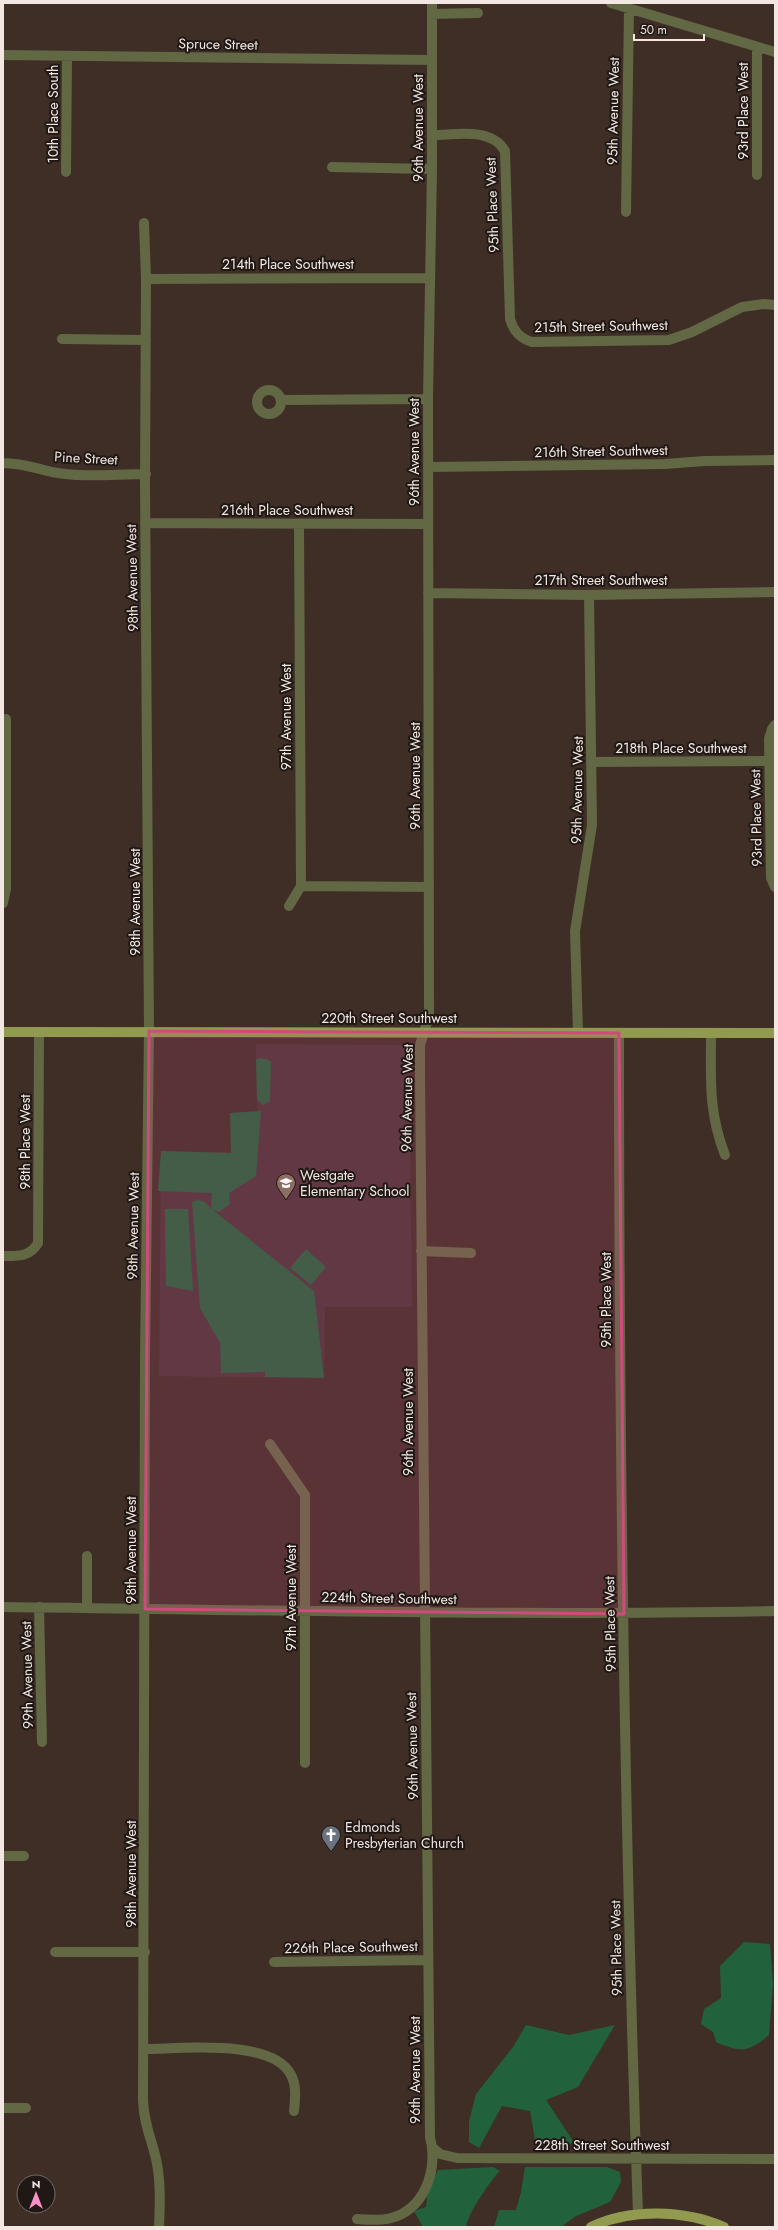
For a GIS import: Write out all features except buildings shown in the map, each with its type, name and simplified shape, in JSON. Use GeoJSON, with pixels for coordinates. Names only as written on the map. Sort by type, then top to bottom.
{"type":"FeatureCollection","features":[{"type":"Feature","properties":{"kind":"main road","name":"220th Street Southwest"},"geometry":{"type":"LineString","coordinates":[[3,1032],[775,1033]]}},
{"type":"Feature","properties":{"kind":"main road"},"geometry":{"type":"LineString","coordinates":[[591,2227],[624,2216],[638,2214],[688,2217],[724,2227]]}},
{"type":"Feature","properties":{"kind":"street","name":"96th Avenue West"},"geometry":{"type":"LineString","coordinates":[[357,2219],[391,2218],[402,2214],[414,2205],[427,2186],[430,2174],[432,2147],[430,2136],[428,1960],[420,1045],[429,1016],[428,399],[432,169],[432,3]]}},
{"type":"Feature","properties":{"kind":"street"},"geometry":{"type":"LineString","coordinates":[[611,3],[629,10],[775,52]]}},
{"type":"Feature","properties":{"kind":"street","name":"95th Avenue West"},"geometry":{"type":"LineString","coordinates":[[626,212],[629,10]]}},
{"type":"Feature","properties":{"kind":"street"},"geometry":{"type":"LineString","coordinates":[[432,14],[478,13]]}},
{"type":"Feature","properties":{"kind":"street","name":"93rd Place West"},"geometry":{"type":"LineString","coordinates":[[757,47],[757,175]]}},
{"type":"Feature","properties":{"kind":"street","name":"Spruce Street"},"geometry":{"type":"LineString","coordinates":[[3,55],[67,57],[432,60]]}},
{"type":"Feature","properties":{"kind":"street","name":"10th Place South"},"geometry":{"type":"LineString","coordinates":[[66,172],[67,57]]}},
{"type":"Feature","properties":{"kind":"street","name":"95th Place West"},"geometry":{"type":"LineString","coordinates":[[432,135],[486,135],[498,142],[505,151],[510,319],[518,334]]}},
{"type":"Feature","properties":{"kind":"street"},"geometry":{"type":"LineString","coordinates":[[332,167],[432,169]]}},
{"type":"Feature","properties":{"kind":"street","name":"98th Avenue West"},"geometry":{"type":"LineString","coordinates":[[144,223],[146,279],[149,1031],[145,1609],[144,2117],[156,2158],[160,2179],[160,2227]]}},
{"type":"Feature","properties":{"kind":"street","name":"214th Place Southwest"},"geometry":{"type":"LineString","coordinates":[[146,279],[430,278]]}},
{"type":"Feature","properties":{"kind":"street","name":"215th Street Southwest"},"geometry":{"type":"LineString","coordinates":[[518,334],[532,342],[669,340],[692,332],[742,307],[757,304],[775,305]]}},
{"type":"Feature","properties":{"kind":"street"},"geometry":{"type":"LineString","coordinates":[[62,339],[146,340]]}},
{"type":"Feature","properties":{"kind":"street"},"geometry":{"type":"LineString","coordinates":[[281,400],[428,399]]}},
{"type":"Feature","properties":{"kind":"street","name":"216th Street Southwest"},"geometry":{"type":"LineString","coordinates":[[428,467],[665,464],[705,461],[775,460]]}},
{"type":"Feature","properties":{"kind":"street","name":"Pine Street"},"geometry":{"type":"LineString","coordinates":[[3,463],[20,464],[52,472],[72,474],[146,474]]}},
{"type":"Feature","properties":{"kind":"street","name":"216th Place Southwest"},"geometry":{"type":"LineString","coordinates":[[146,523],[428,524]]}},
{"type":"Feature","properties":{"kind":"street","name":"97th Avenue West"},"geometry":{"type":"LineString","coordinates":[[299,524],[301,886]]}},
{"type":"Feature","properties":{"kind":"street","name":"217th Street Southwest"},"geometry":{"type":"LineString","coordinates":[[428,593],[589,594],[775,592]]}},
{"type":"Feature","properties":{"kind":"street","name":"95th Avenue West"},"geometry":{"type":"LineString","coordinates":[[578,1032],[575,931],[591,840],[592,762],[589,594]]}},
{"type":"Feature","properties":{"kind":"street"},"geometry":{"type":"LineString","coordinates":[[3,903],[6,889],[6,719]]}},
{"type":"Feature","properties":{"kind":"street","name":"93rd Place West"},"geometry":{"type":"LineString","coordinates":[[775,725],[769,739],[771,878],[775,886]]}},
{"type":"Feature","properties":{"kind":"street","name":"218th Place Southwest"},"geometry":{"type":"LineString","coordinates":[[592,762],[769,761]]}},
{"type":"Feature","properties":{"kind":"street"},"geometry":{"type":"LineString","coordinates":[[289,906],[301,886],[429,887]]}},
{"type":"Feature","properties":{"kind":"street","name":"98th Place West"},"geometry":{"type":"LineString","coordinates":[[3,1256],[23,1255],[33,1251],[38,1243],[40,1234],[39,1032]]}},
{"type":"Feature","properties":{"kind":"street","name":"95th Place West"},"geometry":{"type":"LineString","coordinates":[[619,1032],[620,1372],[638,2214]]}},
{"type":"Feature","properties":{"kind":"street"},"geometry":{"type":"LineString","coordinates":[[711,1033],[711,1105],[716,1132],[725,1155]]}},
{"type":"Feature","properties":{"kind":"street"},"geometry":{"type":"LineString","coordinates":[[421,1251],[471,1253]]}},
{"type":"Feature","properties":{"kind":"street","name":"97th Avenue West"},"geometry":{"type":"LineString","coordinates":[[270,1444],[305,1496],[305,1763]]}},
{"type":"Feature","properties":{"kind":"street"},"geometry":{"type":"LineString","coordinates":[[87,1556],[87,1608]]}},
{"type":"Feature","properties":{"kind":"street","name":"224th Street Southwest"},"geometry":{"type":"LineString","coordinates":[[3,1607],[305,1610],[425,1613],[624,1614],[775,1611]]}},
{"type":"Feature","properties":{"kind":"street","name":"99th Avenue West"},"geometry":{"type":"LineString","coordinates":[[40,1607],[42,1742]]}},
{"type":"Feature","properties":{"kind":"street"},"geometry":{"type":"LineString","coordinates":[[3,1856],[24,1856]]}},
{"type":"Feature","properties":{"kind":"street"},"geometry":{"type":"LineString","coordinates":[[55,1952],[144,1952]]}},
{"type":"Feature","properties":{"kind":"street","name":"226th Place Southwest"},"geometry":{"type":"LineString","coordinates":[[274,1962],[428,1960]]}},
{"type":"Feature","properties":{"kind":"street"},"geometry":{"type":"LineString","coordinates":[[144,2049],[247,2049],[272,2057],[283,2064],[292,2075],[295,2094],[294,2111]]}},
{"type":"Feature","properties":{"kind":"street"},"geometry":{"type":"LineString","coordinates":[[3,2108],[26,2108]]}},
{"type":"Feature","properties":{"kind":"street","name":"228th Street Southwest"},"geometry":{"type":"LineString","coordinates":[[432,2147],[440,2154],[457,2158],[775,2159]]}},
{"type":"Feature","properties":{"kind":"highlighted area"},"geometry":{"type":"Polygon","coordinates":[[[149,1031],[619,1033],[624,1614],[145,1609],[149,1031]]]}},
{"type":"Feature","properties":{"kind":"shaded area","name":"Westgate Elementary School"},"geometry":{"type":"Polygon","coordinates":[[[256,1044],[401,1045],[409,1050],[412,1307],[325,1307],[324,1378],[159,1376],[161,1151],[258,1153],[256,1044]]]}},
{"type":"Feature","properties":{"kind":"green space"},"geometry":{"type":"Polygon","coordinates":[[[259,1058],[267,1059],[271,1062],[270,1101],[263,1105],[257,1100],[256,1060],[259,1058]]]}},
{"type":"Feature","properties":{"kind":"green space"},"geometry":{"type":"Polygon","coordinates":[[[261,1111],[256,1176],[229,1193],[230,1204],[219,1212],[213,1210],[314,1291],[324,1378],[265,1377],[265,1372],[221,1373],[220,1343],[200,1308],[192,1202],[201,1200],[211,1209],[212,1193],[158,1191],[161,1151],[231,1153],[230,1113],[261,1111]]]}},
{"type":"Feature","properties":{"kind":"green space"},"geometry":{"type":"Polygon","coordinates":[[[165,1209],[188,1209],[193,1291],[166,1286],[165,1209]]]}},
{"type":"Feature","properties":{"kind":"green space"},"geometry":{"type":"Polygon","coordinates":[[[306,1249],[326,1267],[311,1285],[290,1268],[306,1249]]]}},
{"type":"Feature","properties":{"kind":"green space"},"geometry":{"type":"Polygon","coordinates":[[[744,1942],[770,1944],[773,1984],[769,2035],[750,2048],[738,2049],[716,2042],[713,2032],[701,2024],[704,2009],[721,1998],[720,1966],[744,1942]]]}},
{"type":"Feature","properties":{"kind":"green space"},"geometry":{"type":"Polygon","coordinates":[[[526,2025],[569,2035],[615,2025],[578,2087],[546,2100],[575,2144],[535,2140],[530,2111],[502,2106],[479,2148],[469,2142],[469,2121],[476,2094],[513,2047],[526,2025]]]}},
{"type":"Feature","properties":{"kind":"green space"},"geometry":{"type":"Polygon","coordinates":[[[493,2167],[500,2171],[480,2198],[466,2227],[423,2227],[414,2211],[426,2207],[428,2190],[438,2170],[493,2167]]]}},
{"type":"Feature","properties":{"kind":"green space"},"geometry":{"type":"Polygon","coordinates":[[[525,2167],[607,2167],[620,2172],[621,2182],[610,2202],[576,2216],[561,2227],[494,2227],[499,2210],[516,2210],[521,2192],[525,2167]]]}},
{"type":"Feature","properties":{"kind":"place","name":"Westgate Elementary School"},"geometry":{"type":"Point","coordinates":[286,1200]}},
{"type":"Feature","properties":{"kind":"place","name":"Edmonds Presbyterian Church"},"geometry":{"type":"Point","coordinates":[331,1852]}}]}
